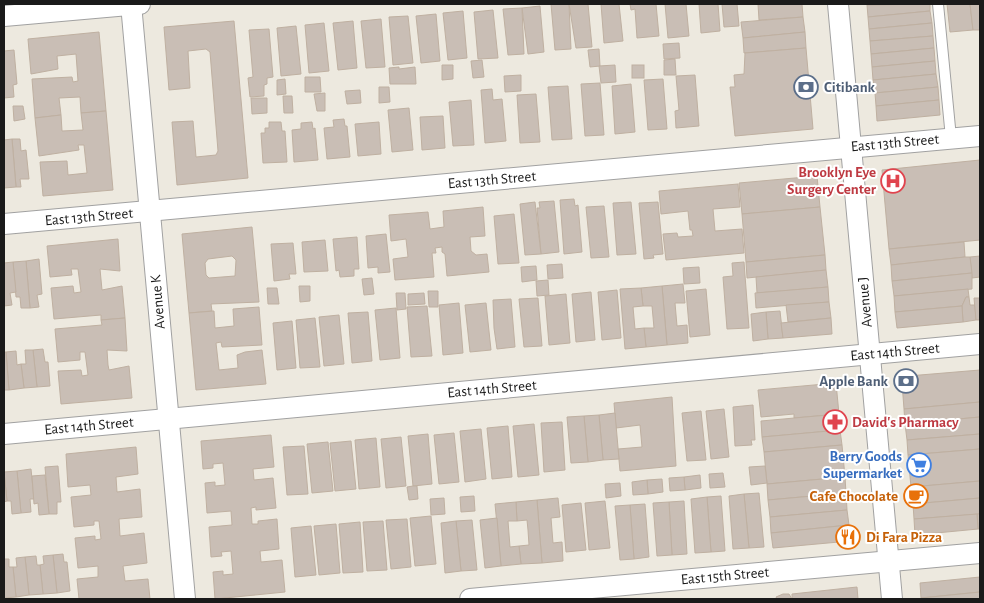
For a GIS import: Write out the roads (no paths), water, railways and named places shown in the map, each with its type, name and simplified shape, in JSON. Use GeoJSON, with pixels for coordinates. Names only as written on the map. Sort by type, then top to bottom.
{"type":"FeatureCollection","features":[{"type":"Feature","properties":{"kind":"street"},"geometry":{"type":"LineString","coordinates":[[4,16],[134,4]]}},
{"type":"Feature","properties":{"kind":"street","name":"Avenue K"},"geometry":{"type":"LineString","coordinates":[[134,4],[150,211],[185,599]]}},
{"type":"Feature","properties":{"kind":"street","name":"Avenue J"},"geometry":{"type":"LineString","coordinates":[[838,4],[892,599]]}},
{"type":"Feature","properties":{"kind":"street","name":"East 13th Street"},"geometry":{"type":"LineString","coordinates":[[4,224],[980,136]]}},
{"type":"Feature","properties":{"kind":"street","name":"East 14th Street"},"geometry":{"type":"LineString","coordinates":[[4,434],[980,344]]}},
{"type":"Feature","properties":{"kind":"street","name":"East 15th Street"},"geometry":{"type":"LineString","coordinates":[[470,599],[980,553]]}},
{"type":"Feature","properties":{"kind":"lane"},"geometry":{"type":"LineString","coordinates":[[938,4],[951,138]]}},
{"type":"Feature","properties":{"kind":"place","name":"Citibank"},"geometry":{"type":"Point","coordinates":[806,87]}},
{"type":"Feature","properties":{"kind":"place","name":"Brooklyn Eye Surgery Center"},"geometry":{"type":"Point","coordinates":[893,181]}},
{"type":"Feature","properties":{"kind":"place","name":"Apple Bank"},"geometry":{"type":"Point","coordinates":[906,381]}},
{"type":"Feature","properties":{"kind":"place","name":"David's Pharmacy"},"geometry":{"type":"Point","coordinates":[835,422]}},
{"type":"Feature","properties":{"kind":"place","name":"Berry Goods Supermarket"},"geometry":{"type":"Point","coordinates":[919,465]}},
{"type":"Feature","properties":{"kind":"place","name":"Cafe Chocolate"},"geometry":{"type":"Point","coordinates":[916,496]}},
{"type":"Feature","properties":{"kind":"place","name":"Di Fara Pizza"},"geometry":{"type":"Point","coordinates":[848,537]}}]}
